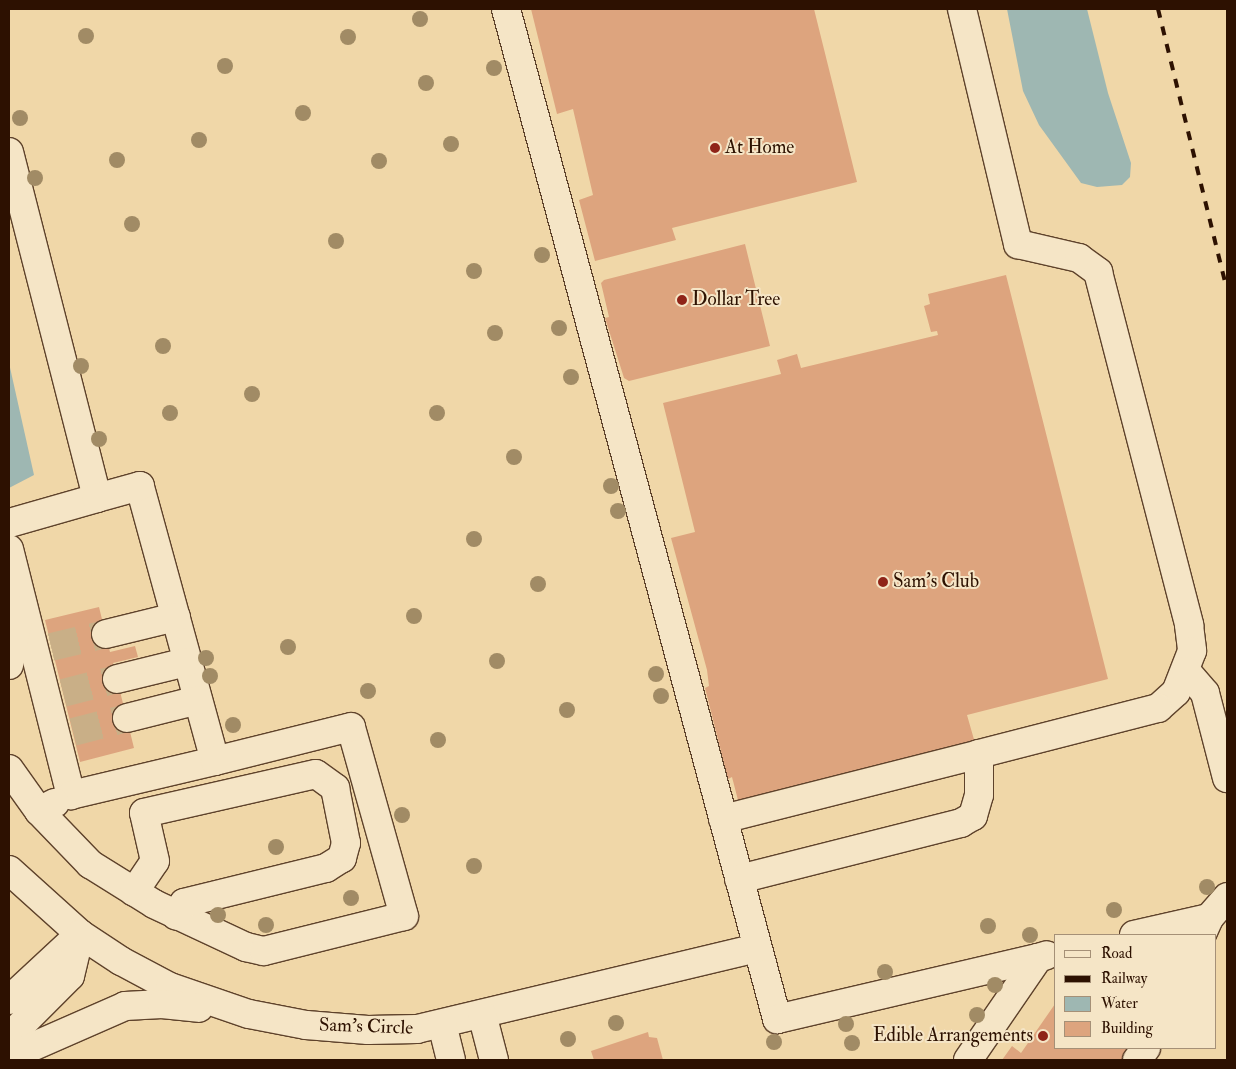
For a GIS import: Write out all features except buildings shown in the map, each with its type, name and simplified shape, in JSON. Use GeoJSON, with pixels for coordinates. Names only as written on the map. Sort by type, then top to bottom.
{"type":"FeatureCollection","features":[{"type":"Feature","properties":{"kind":"street"},"geometry":{"type":"LineString","coordinates":[[506,9],[777,1019],[1046,956]]}},
{"type":"Feature","properties":{"kind":"street"},"geometry":{"type":"LineString","coordinates":[[723,819],[1158,708],[1176,692],[1186,672],[1192,651],[1189,625],[1105,291],[1098,272],[1079,258],[1018,244],[962,9]]}},
{"type":"Feature","properties":{"kind":"street"},"geometry":{"type":"LineString","coordinates":[[9,152],[97,498]]}},
{"type":"Feature","properties":{"kind":"street"},"geometry":{"type":"LineString","coordinates":[[9,523],[140,486],[214,761]]}},
{"type":"Feature","properties":{"kind":"street"},"geometry":{"type":"LineString","coordinates":[[9,549],[22,601],[43,649],[65,734],[70,796]]}},
{"type":"Feature","properties":{"kind":"street"},"geometry":{"type":"LineString","coordinates":[[9,666],[22,601]]}},
{"type":"Feature","properties":{"kind":"street"},"geometry":{"type":"LineString","coordinates":[[106,634],[176,617]]}},
{"type":"Feature","properties":{"kind":"street"},"geometry":{"type":"LineString","coordinates":[[117,679],[187,662]]}},
{"type":"Feature","properties":{"kind":"street"},"geometry":{"type":"LineString","coordinates":[[1186,672],[1205,693],[1227,778]]}},
{"type":"Feature","properties":{"kind":"street"},"geometry":{"type":"LineString","coordinates":[[127,718],[198,700]]}},
{"type":"Feature","properties":{"kind":"street"},"geometry":{"type":"LineString","coordinates":[[9,769],[39,810],[90,864],[176,916],[230,941],[264,952],[404,916],[351,727],[70,796],[39,810]]}},
{"type":"Feature","properties":{"kind":"street"},"geometry":{"type":"LineString","coordinates":[[739,879],[961,823],[973,816],[979,795],[979,754]]}},
{"type":"Feature","properties":{"kind":"street"},"geometry":{"type":"LineString","coordinates":[[134,892],[154,861],[144,813],[316,774],[335,788],[346,843],[342,858],[326,868],[184,903],[176,916]]}},
{"type":"Feature","properties":{"kind":"street","name":"Sam's Circle"},"geometry":{"type":"LineString","coordinates":[[9,870],[80,934],[121,961],[170,986],[249,1014],[277,1021],[368,1030],[417,1029],[758,948]]}},
{"type":"Feature","properties":{"kind":"street"},"geometry":{"type":"LineString","coordinates":[[1142,934],[1206,926],[1227,896]]}},
{"type":"Feature","properties":{"kind":"street"},"geometry":{"type":"LineString","coordinates":[[9,1000],[80,934]]}},
{"type":"Feature","properties":{"kind":"street"},"geometry":{"type":"LineString","coordinates":[[9,1037],[70,976],[80,934]]}},
{"type":"Feature","properties":{"kind":"street"},"geometry":{"type":"LineString","coordinates":[[968,1060],[1046,956]]}},
{"type":"Feature","properties":{"kind":"street"},"geometry":{"type":"LineString","coordinates":[[9,1057],[125,1006],[162,1004],[249,1014]]}},
{"type":"Feature","properties":{"kind":"street"},"geometry":{"type":"LineString","coordinates":[[482,1014],[494,1060]]}},
{"type":"Feature","properties":{"kind":"street"},"geometry":{"type":"LineString","coordinates":[[442,1024],[452,1060]]}},
{"type":"Feature","properties":{"kind":"street"},"geometry":{"type":"LineString","coordinates":[[1137,1060],[1145,1049]]}},
{"type":"Feature","properties":{"kind":"water"},"geometry":{"type":"Polygon","coordinates":[[[1007,9],[1087,9],[1108,93],[1131,163],[1130,177],[1122,185],[1097,187],[1081,183],[1039,125],[1023,91],[1007,9]]]}},
{"type":"Feature","properties":{"kind":"water"},"geometry":{"type":"Polygon","coordinates":[[[9,363],[34,475],[9,488],[9,363]]]}},
{"type":"Feature","properties":{"kind":"tunnel"},"geometry":{"type":"LineString","coordinates":[[51,647],[106,634]]}},
{"type":"Feature","properties":{"kind":"tunnel"},"geometry":{"type":"LineString","coordinates":[[63,693],[117,679]]}},
{"type":"Feature","properties":{"kind":"tunnel"},"geometry":{"type":"LineString","coordinates":[[73,732],[127,718]]}},
{"type":"Feature","properties":{"kind":"railway"},"geometry":{"type":"LineString","coordinates":[[1158,9],[1227,289]]}},
{"type":"Feature","properties":{"kind":"place","name":"At Home"},"geometry":{"type":"Point","coordinates":[715,148]}},
{"type":"Feature","properties":{"kind":"place","name":"Dollar Tree"},"geometry":{"type":"Point","coordinates":[682,300]}},
{"type":"Feature","properties":{"kind":"place","name":"Sam's Club"},"geometry":{"type":"Point","coordinates":[883,582]}},
{"type":"Feature","properties":{"kind":"place","name":"Edible Arrangements"},"geometry":{"type":"Point","coordinates":[1043,1036]}}]}
